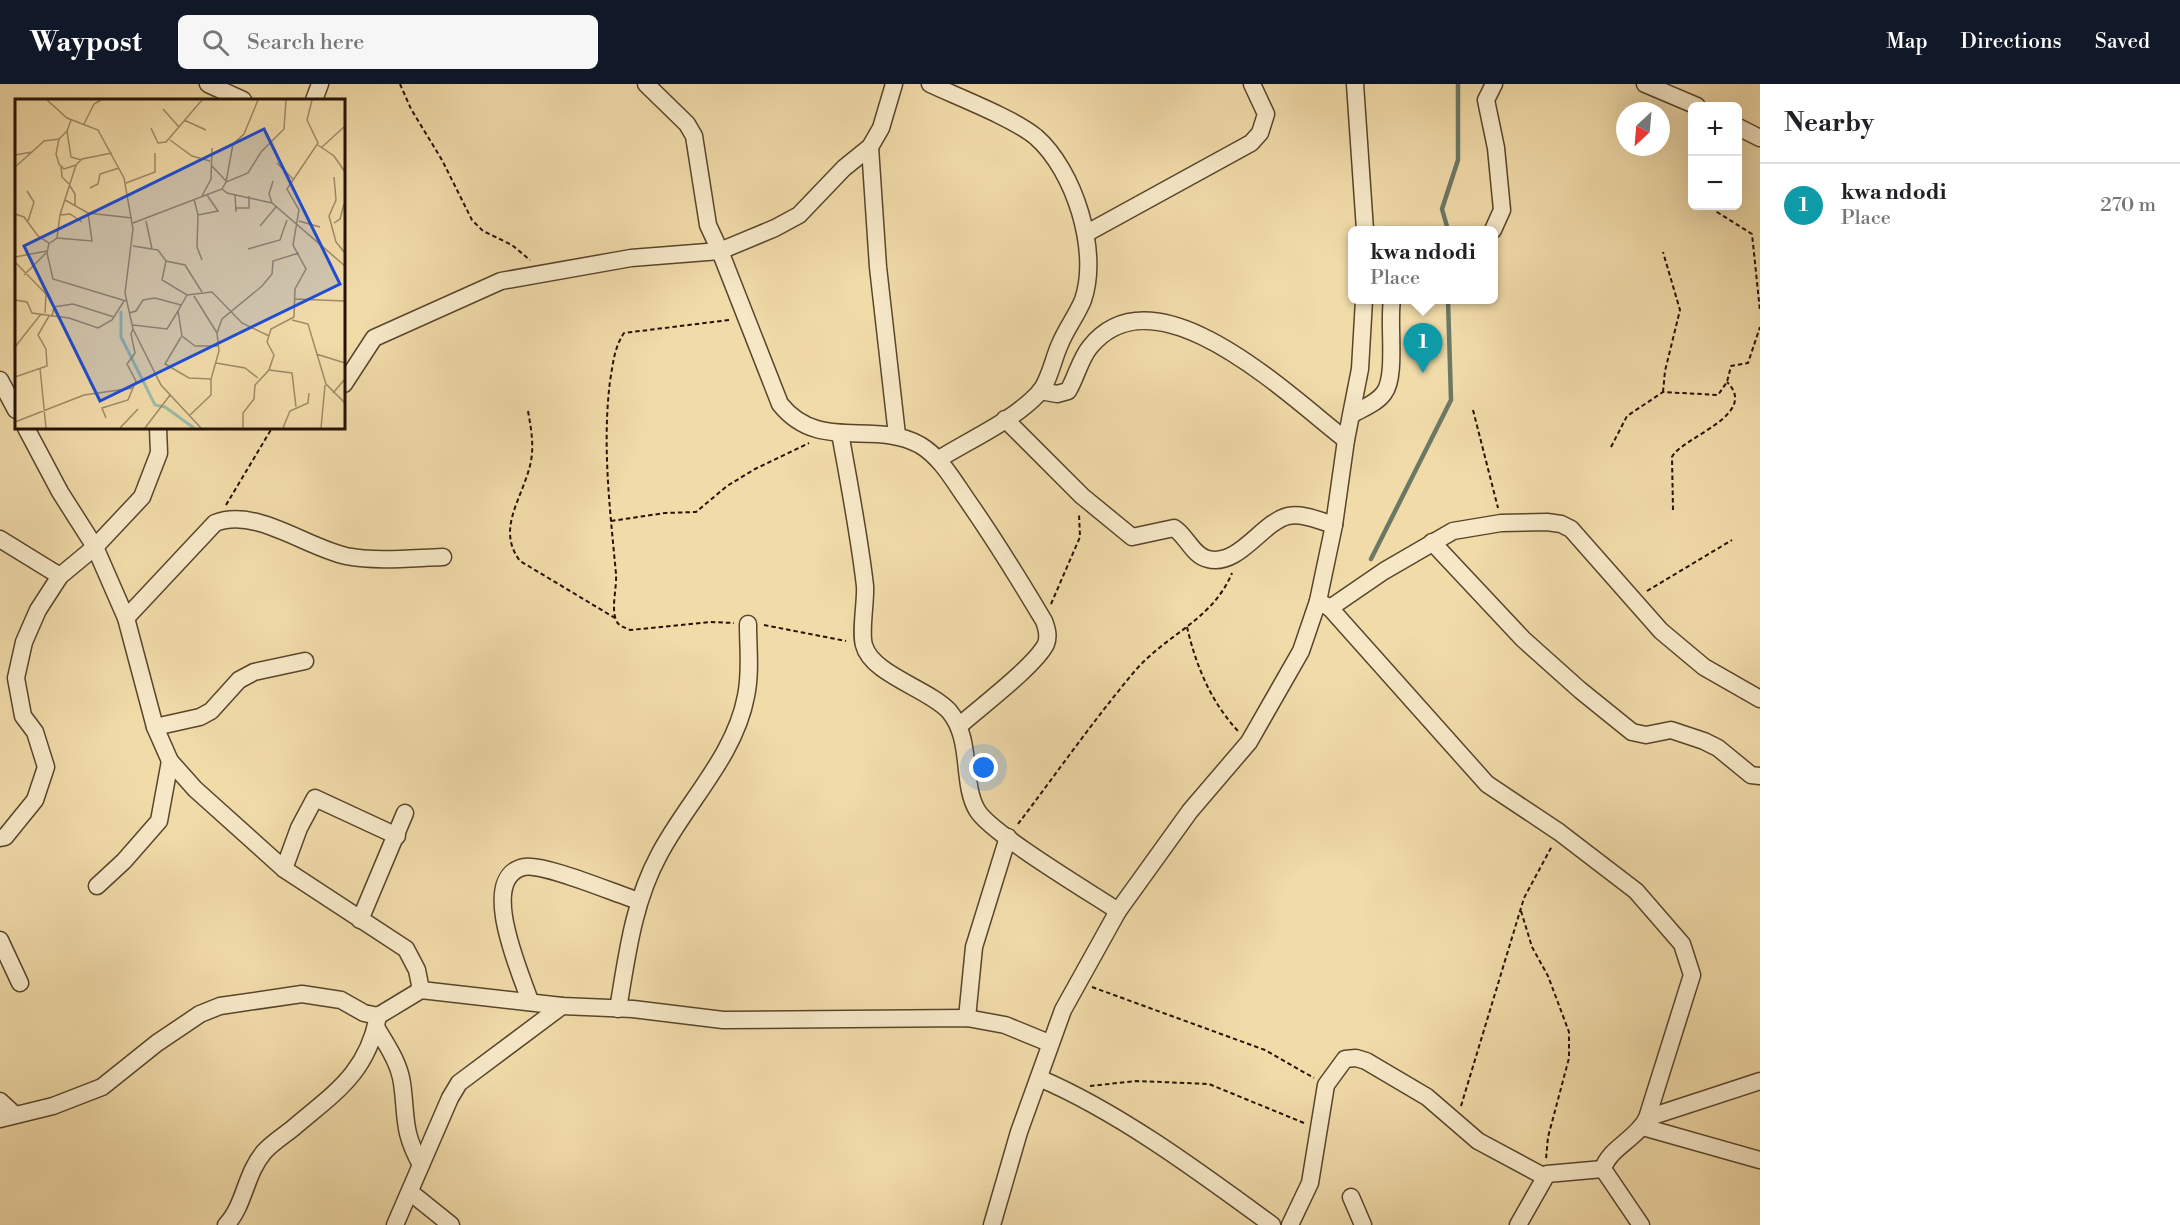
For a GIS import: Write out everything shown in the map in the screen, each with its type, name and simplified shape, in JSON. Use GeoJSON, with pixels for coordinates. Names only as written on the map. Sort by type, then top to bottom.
{"type":"FeatureCollection","features":[{"type":"Feature","properties":{"kind":"street"},"geometry":{"type":"LineString","coordinates":[[208,84],[241,99]]}},
{"type":"Feature","properties":{"kind":"street"},"geometry":{"type":"LineString","coordinates":[[314,99],[320,84]]}},
{"type":"Feature","properties":{"kind":"street"},"geometry":{"type":"LineString","coordinates":[[646,84],[687,124],[694,136],[708,225],[780,404],[798,421],[834,433],[897,435],[921,446],[939,459],[992,535],[1044,621],[1048,637],[1045,646],[1010,682],[959,726]]}},
{"type":"Feature","properties":{"kind":"street"},"geometry":{"type":"LineString","coordinates":[[345,382],[365,349],[375,338],[501,281],[631,258],[720,251],[775,228],[799,215],[844,168],[870,147],[881,128],[894,84]]}},
{"type":"Feature","properties":{"kind":"street"},"geometry":{"type":"LineString","coordinates":[[930,84],[1034,135],[1053,154],[1064,173],[1087,233],[1088,278],[1083,301],[1061,341],[1040,392],[1005,419],[939,459]]}},
{"type":"Feature","properties":{"kind":"street"},"geometry":{"type":"LineString","coordinates":[[1087,233],[1251,143],[1260,133],[1266,114],[1252,84]]}},
{"type":"Feature","properties":{"kind":"street"},"geometry":{"type":"LineString","coordinates":[[1355,84],[1365,226]]}},
{"type":"Feature","properties":{"kind":"street"},"geometry":{"type":"LineString","coordinates":[[1494,84],[1486,100],[1496,148],[1502,210],[1495,226]]}},
{"type":"Feature","properties":{"kind":"street"},"geometry":{"type":"LineString","coordinates":[[1645,84],[1688,102]]}},
{"type":"Feature","properties":{"kind":"street"},"geometry":{"type":"LineString","coordinates":[[1742,129],[1760,138]]}},
{"type":"Feature","properties":{"kind":"street"},"geometry":{"type":"LineString","coordinates":[[870,147],[878,267],[897,435]]}},
{"type":"Feature","properties":{"kind":"street"},"geometry":{"type":"LineString","coordinates":[[992,1225],[1049,1043],[1078,982],[1118,911],[1191,811],[1249,742],[1294,667],[1324,605],[1346,440],[1353,414],[1360,369],[1364,304]]}},
{"type":"Feature","properties":{"kind":"street"},"geometry":{"type":"LineString","coordinates":[[1353,414],[1376,401],[1386,392],[1392,304]]}},
{"type":"Feature","properties":{"kind":"street"},"geometry":{"type":"LineString","coordinates":[[1040,392],[1057,394],[1068,391],[1090,346],[1120,323],[1151,319],[1182,326],[1213,340],[1346,440]]}},
{"type":"Feature","properties":{"kind":"street"},"geometry":{"type":"LineString","coordinates":[[0,380],[15,408]]}},
{"type":"Feature","properties":{"kind":"street"},"geometry":{"type":"LineString","coordinates":[[1005,419],[1082,496],[1132,537],[1173,528],[1208,559],[1216,560],[1242,551],[1272,523],[1288,516],[1302,516],[1334,525]]}},
{"type":"Feature","properties":{"kind":"street"},"geometry":{"type":"LineString","coordinates":[[27,429],[60,492],[94,547],[126,618],[155,727],[170,761],[195,789],[284,869],[406,949],[417,970],[421,990]]}},
{"type":"Feature","properties":{"kind":"street"},"geometry":{"type":"LineString","coordinates":[[0,838],[5,837],[35,800],[46,767],[35,732],[23,716],[16,678],[24,642],[38,610],[60,576],[94,547],[142,497],[159,453],[158,429]]}},
{"type":"Feature","properties":{"kind":"street"},"geometry":{"type":"LineString","coordinates":[[834,433],[865,586],[864,645],[873,660],[948,710],[959,726],[969,770],[972,800],[978,812],[1008,837],[1118,911]]}},
{"type":"Feature","properties":{"kind":"street"},"geometry":{"type":"LineString","coordinates":[[126,618],[215,523],[229,518],[240,518],[347,556],[443,557]]}},
{"type":"Feature","properties":{"kind":"street"},"geometry":{"type":"LineString","coordinates":[[1324,605],[1453,531],[1501,523],[1561,524],[1571,530],[1631,600],[1661,630],[1704,666],[1760,699]]}},
{"type":"Feature","properties":{"kind":"street"},"geometry":{"type":"LineString","coordinates":[[0,539],[60,576]]}},
{"type":"Feature","properties":{"kind":"street"},"geometry":{"type":"LineString","coordinates":[[1432,542],[1523,639],[1580,690],[1632,732],[1639,735],[1671,730],[1704,741],[1718,748],[1751,776],[1760,777]]}},
{"type":"Feature","properties":{"kind":"street"},"geometry":{"type":"LineString","coordinates":[[1324,605],[1487,784],[1559,832],[1636,891],[1682,944],[1690,960],[1692,975],[1645,1123]]}},
{"type":"Feature","properties":{"kind":"street"},"geometry":{"type":"LineString","coordinates":[[618,1008],[639,901],[658,855],[706,782],[739,718],[749,677],[748,624]]}},
{"type":"Feature","properties":{"kind":"street"},"geometry":{"type":"LineString","coordinates":[[155,727],[201,717],[211,711],[239,680],[254,672],[305,661]]}},
{"type":"Feature","properties":{"kind":"street"},"geometry":{"type":"LineString","coordinates":[[97,886],[124,861],[159,821],[170,761]]}},
{"type":"Feature","properties":{"kind":"street"},"geometry":{"type":"LineString","coordinates":[[284,869],[299,828],[315,798],[397,836]]}},
{"type":"Feature","properties":{"kind":"street"},"geometry":{"type":"LineString","coordinates":[[360,920],[405,813]]}},
{"type":"Feature","properties":{"kind":"street"},"geometry":{"type":"LineString","coordinates":[[967,1018],[974,947],[1008,837]]}},
{"type":"Feature","properties":{"kind":"street"},"geometry":{"type":"LineString","coordinates":[[530,1001],[502,912],[506,883],[512,873],[525,867],[553,872],[639,901]]}},
{"type":"Feature","properties":{"kind":"street"},"geometry":{"type":"LineString","coordinates":[[0,940],[20,983]]}},
{"type":"Feature","properties":{"kind":"street"},"geometry":{"type":"LineString","coordinates":[[226,1225],[234,1216],[250,1172],[265,1151],[340,1088],[361,1065],[377,1021],[421,990],[562,1006],[618,1008],[723,1020],[967,1018],[1005,1024],[1049,1043]]}},
{"type":"Feature","properties":{"kind":"street"},"geometry":{"type":"LineString","coordinates":[[0,1101],[7,1117],[53,1106],[102,1087],[157,1043],[200,1014],[220,1006],[302,994],[341,1000],[377,1021],[396,1061],[402,1082],[406,1134],[421,1165]]}},
{"type":"Feature","properties":{"kind":"street"},"geometry":{"type":"LineString","coordinates":[[395,1225],[450,1098],[459,1083],[562,1006]]}},
{"type":"Feature","properties":{"kind":"street"},"geometry":{"type":"LineString","coordinates":[[1290,1225],[1310,1183],[1326,1085],[1345,1059],[1356,1058],[1427,1097],[1478,1141],[1546,1175],[1603,1169]]}},
{"type":"Feature","properties":{"kind":"street"},"geometry":{"type":"LineString","coordinates":[[1039,1078],[1063,1088],[1183,1160],[1272,1225]]}},
{"type":"Feature","properties":{"kind":"street"},"geometry":{"type":"LineString","coordinates":[[1603,1169],[1608,1158],[1645,1123],[1760,1081]]}},
{"type":"Feature","properties":{"kind":"street"},"geometry":{"type":"LineString","coordinates":[[1645,1123],[1760,1160]]}},
{"type":"Feature","properties":{"kind":"street"},"geometry":{"type":"LineString","coordinates":[[1603,1169],[1641,1225]]}},
{"type":"Feature","properties":{"kind":"street"},"geometry":{"type":"LineString","coordinates":[[1518,1225],[1546,1175]]}},
{"type":"Feature","properties":{"kind":"street"},"geometry":{"type":"LineString","coordinates":[[410,1192],[451,1225]]}},
{"type":"Feature","properties":{"kind":"street"},"geometry":{"type":"LineString","coordinates":[[1351,1197],[1363,1225]]}},
{"type":"Feature","properties":{"kind":"path"},"geometry":{"type":"LineString","coordinates":[[400,84],[411,109],[442,160],[472,220],[483,231],[512,245],[546,274]]}},
{"type":"Feature","properties":{"kind":"path"},"geometry":{"type":"LineString","coordinates":[[1715,210],[1752,234],[1760,310]]}},
{"type":"Feature","properties":{"kind":"path"},"geometry":{"type":"LineString","coordinates":[[1663,252],[1680,310],[1663,392]]}},
{"type":"Feature","properties":{"kind":"path"},"geometry":{"type":"LineString","coordinates":[[615,618],[616,577],[610,521],[605,423],[617,343],[624,333],[746,318]]}},
{"type":"Feature","properties":{"kind":"path"},"geometry":{"type":"LineString","coordinates":[[1611,447],[1628,416],[1663,392],[1713,396],[1722,391],[1731,366],[1748,363],[1760,329]]}},
{"type":"Feature","properties":{"kind":"path"},"geometry":{"type":"LineString","coordinates":[[1673,510],[1672,457],[1680,448],[1722,423],[1736,404],[1738,396],[1736,389],[1727,382]]}},
{"type":"Feature","properties":{"kind":"path"},"geometry":{"type":"LineString","coordinates":[[1473,410],[1488,461],[1501,523]]}},
{"type":"Feature","properties":{"kind":"path"},"geometry":{"type":"LineString","coordinates":[[528,411],[533,444],[531,463],[508,534],[510,548],[520,561],[615,618],[620,626],[630,630],[710,622],[748,624],[775,626],[864,645]]}},
{"type":"Feature","properties":{"kind":"path"},"geometry":{"type":"LineString","coordinates":[[215,523],[256,459],[271,429]]}},
{"type":"Feature","properties":{"kind":"path"},"geometry":{"type":"LineString","coordinates":[[610,521],[665,513],[696,512],[726,486],[755,469],[834,433]]}},
{"type":"Feature","properties":{"kind":"path"},"geometry":{"type":"LineString","coordinates":[[1044,621],[1080,537],[1078,520],[1082,496]]}},
{"type":"Feature","properties":{"kind":"path"},"geometry":{"type":"LineString","coordinates":[[1631,600],[1732,540]]}},
{"type":"Feature","properties":{"kind":"path"},"geometry":{"type":"LineString","coordinates":[[1008,837],[1134,672],[1167,640],[1187,627],[1221,597],[1242,551]]}},
{"type":"Feature","properties":{"kind":"path"},"geometry":{"type":"LineString","coordinates":[[1187,627],[1195,659],[1206,683],[1228,720],[1249,742]]}},
{"type":"Feature","properties":{"kind":"path"},"geometry":{"type":"LineString","coordinates":[[1456,1124],[1524,898],[1559,832]]}},
{"type":"Feature","properties":{"kind":"path"},"geometry":{"type":"LineString","coordinates":[[1521,910],[1532,947],[1548,976],[1569,1032],[1569,1058],[1548,1137],[1546,1175]]}},
{"type":"Feature","properties":{"kind":"path"},"geometry":{"type":"LineString","coordinates":[[1078,982],[1265,1050],[1326,1085]]}},
{"type":"Feature","properties":{"kind":"path"},"geometry":{"type":"LineString","coordinates":[[1063,1088],[1136,1081],[1209,1084],[1320,1131]]}},
{"type":"Feature","properties":{"kind":"waterway"},"geometry":{"type":"LineString","coordinates":[[1447,226],[1442,209],[1458,160],[1458,84]]}},
{"type":"Feature","properties":{"kind":"waterway"},"geometry":{"type":"LineString","coordinates":[[1371,559],[1451,400],[1448,304]]}},
{"type":"Feature","properties":{"kind":"place","name":"kwa ndodi"},"geometry":{"type":"Point","coordinates":[1423,373]}}]}
